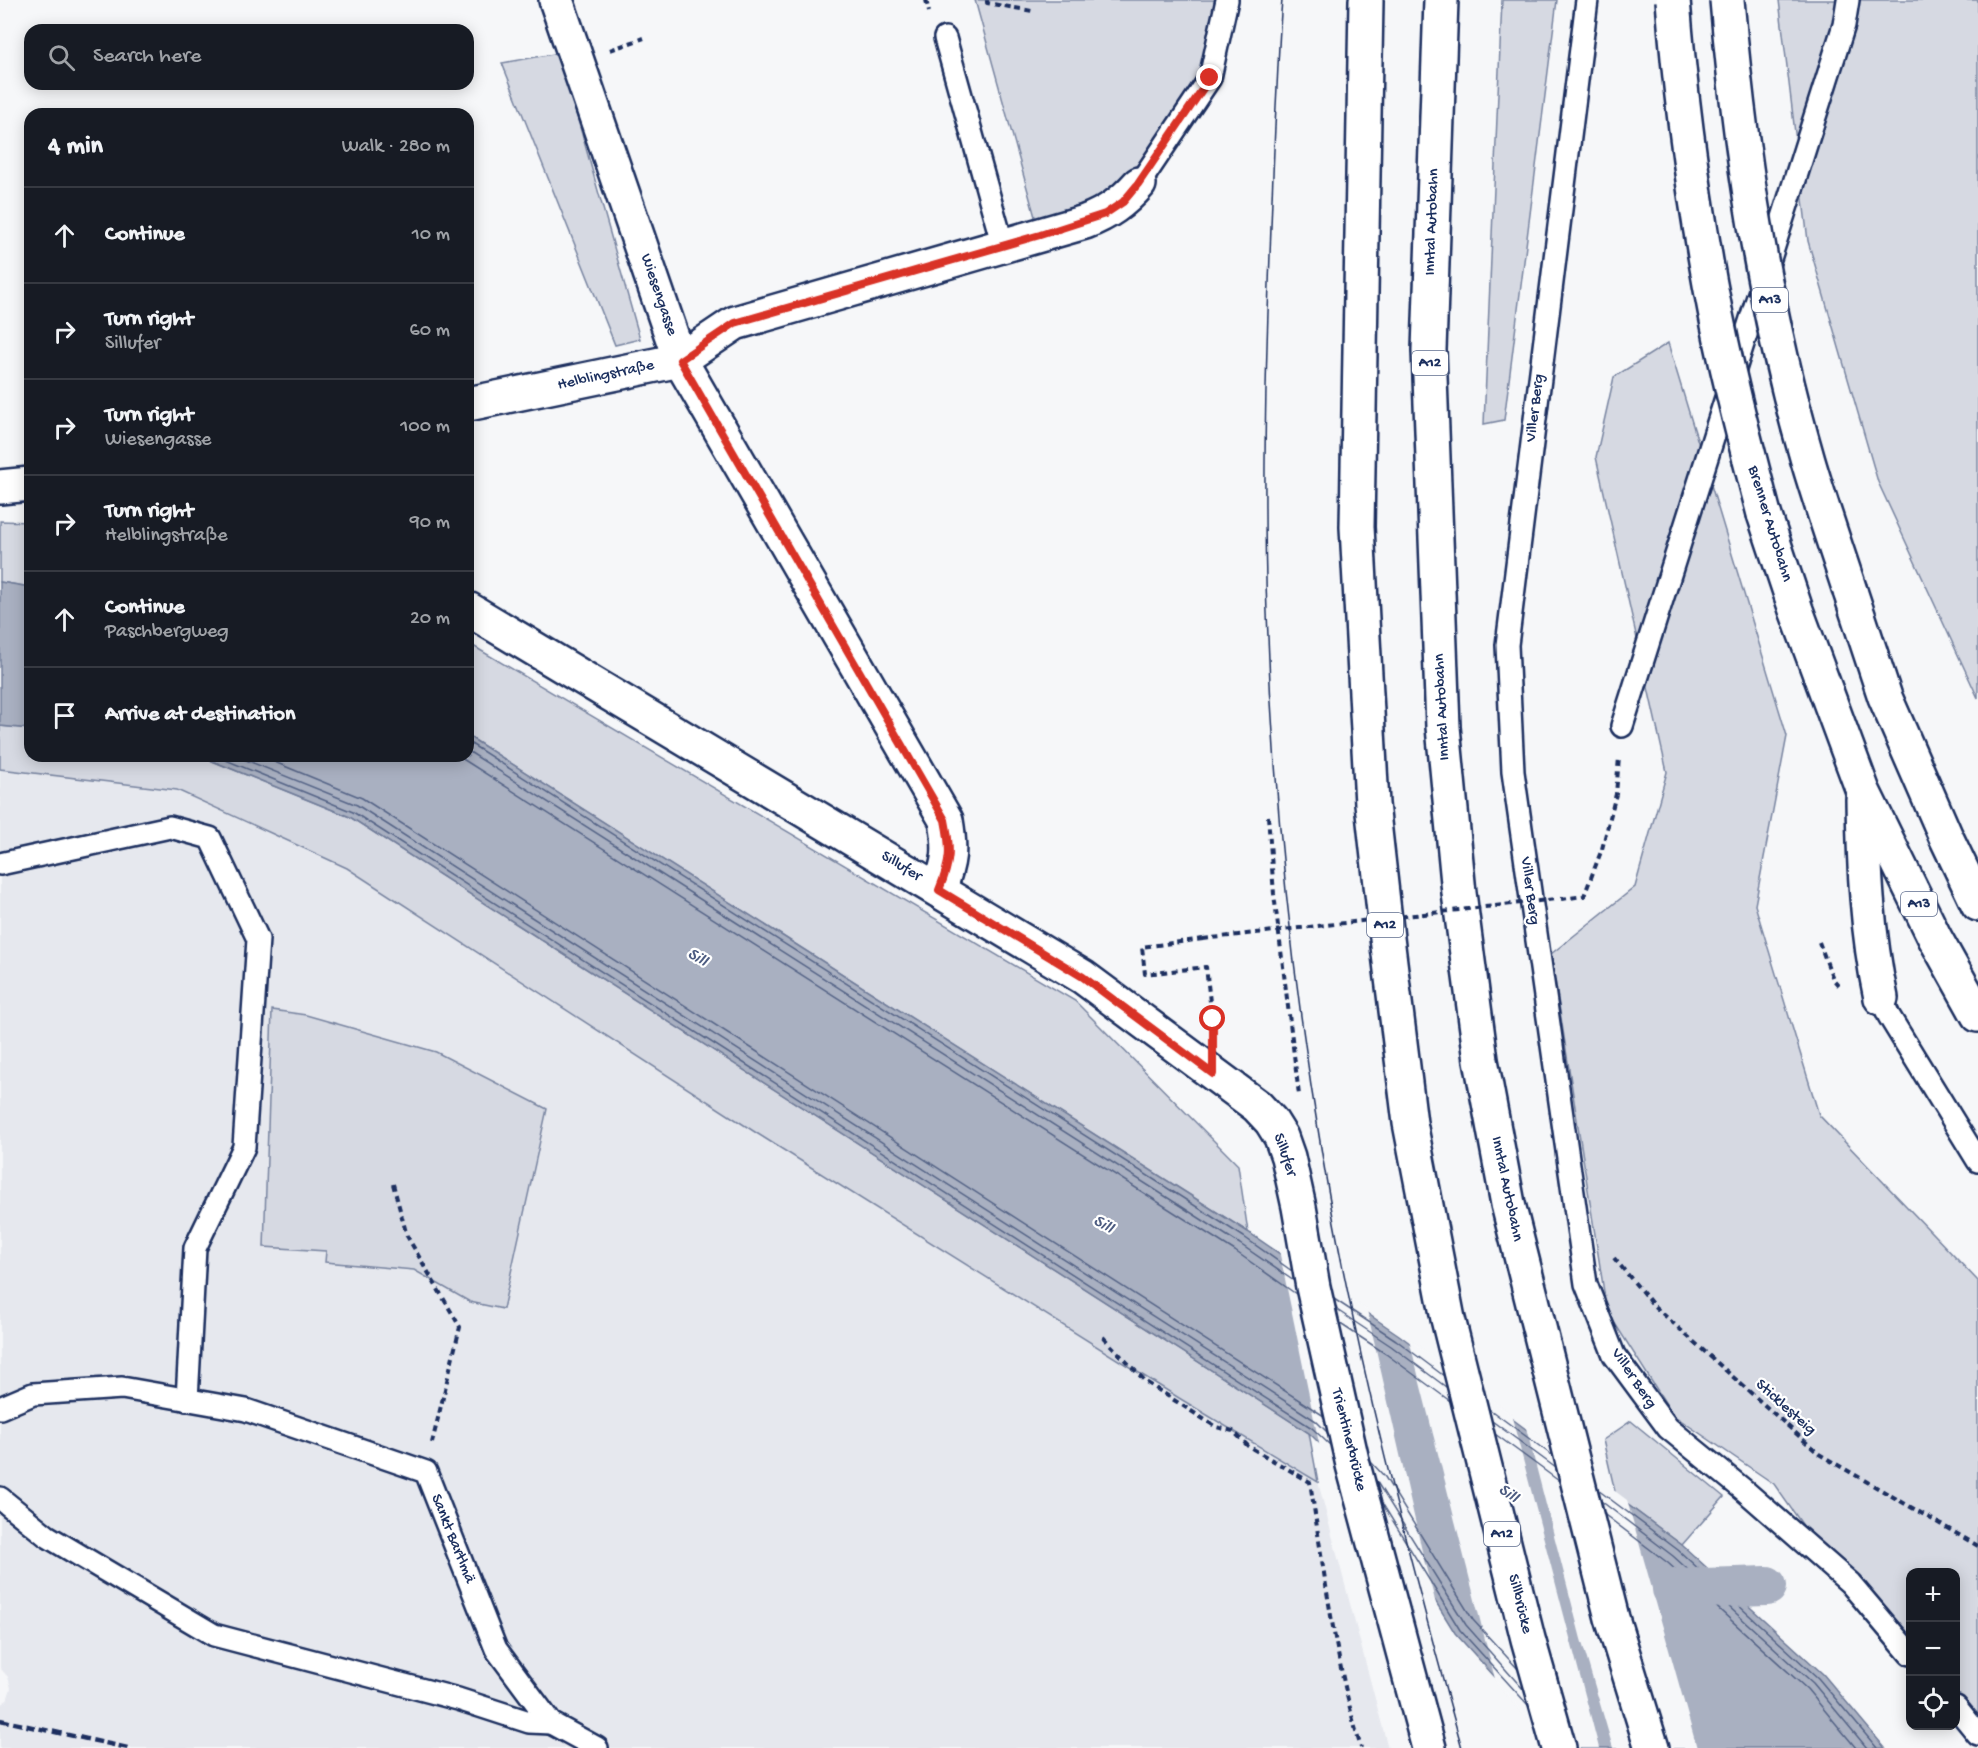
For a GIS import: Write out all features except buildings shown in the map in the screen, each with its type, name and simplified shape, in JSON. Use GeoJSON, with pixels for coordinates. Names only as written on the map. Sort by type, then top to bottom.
{"type":"FeatureCollection","features":[{"type":"Feature","properties":{"kind":"main road","name":"Wiesengasse"},"geometry":{"type":"LineString","coordinates":[[556,0],[680,360],[945,820],[950,845],[948,867],[939,890]]}},
{"type":"Feature","properties":{"kind":"main road","name":"Sillbrücke"},"geometry":{"type":"LineString","coordinates":[[1366,0],[1357,526],[1372,792],[1388,950],[1410,1123],[1448,1319],[1528,1639],[1559,1748]]}},
{"type":"Feature","properties":{"kind":"main road","name":"Inntal Autobahn"},"geometry":{"type":"LineString","coordinates":[[1441,0],[1429,350],[1443,727],[1459,893],[1481,1060],[1508,1204],[1612,1618],[1652,1748]]}},
{"type":"Feature","properties":{"kind":"main road","name":"Brenner Autobahn"},"geometry":{"type":"LineString","coordinates":[[1673,0],[1688,149],[1710,284],[1733,393],[1764,514],[1796,610],[1863,791],[1935,938],[1978,1015]]}},
{"type":"Feature","properties":{"kind":"main road","name":"A13"},"geometry":{"type":"LineString","coordinates":[[1727,0],[1743,146],[1784,368],[1808,462],[1885,697],[1978,904]]}},
{"type":"Feature","properties":{"kind":"main road","name":"Helblingstraße"},"geometry":{"type":"LineString","coordinates":[[474,403],[680,360],[735,323],[1085,222],[1105,214],[1123,202],[1138,184]]}},
{"type":"Feature","properties":{"kind":"main road"},"geometry":{"type":"LineString","coordinates":[[0,487],[24,485]]}},
{"type":"Feature","properties":{"kind":"main road","name":"Sillufer"},"geometry":{"type":"LineString","coordinates":[[474,613],[1083,977],[1257,1106],[1271,1121],[1281,1137],[1299,1207]]}},
{"type":"Feature","properties":{"kind":"main road"},"geometry":{"type":"LineString","coordinates":[[1863,791],[1863,853],[1876,974],[1881,998]]}},
{"type":"Feature","properties":{"kind":"main road","name":"Trientinerbrücke"},"geometry":{"type":"LineString","coordinates":[[1299,1207],[1313,1287],[1336,1390],[1407,1671],[1429,1748]]}},
{"type":"Feature","properties":{"kind":"lane"},"geometry":{"type":"LineString","coordinates":[[1138,184],[1210,78],[1227,0]]}},
{"type":"Feature","properties":{"kind":"lane","name":"Viller Berg"},"geometry":{"type":"LineString","coordinates":[[1587,0],[1506,645],[1513,772],[1586,1284],[1614,1355],[1668,1428],[1745,1491],[1850,1583],[1906,1648]]}},
{"type":"Feature","properties":{"kind":"lane"},"geometry":{"type":"LineString","coordinates":[[1622,726],[1844,25],[1848,0]]}},
{"type":"Feature","properties":{"kind":"lane"},"geometry":{"type":"LineString","coordinates":[[945,38],[1003,246]]}},
{"type":"Feature","properties":{"kind":"lane"},"geometry":{"type":"LineString","coordinates":[[0,864],[170,827],[210,838],[258,939],[244,1147],[195,1248],[187,1400]]}},
{"type":"Feature","properties":{"kind":"lane"},"geometry":{"type":"LineString","coordinates":[[1881,998],[1889,1017],[1978,1161]]}},
{"type":"Feature","properties":{"kind":"lane","name":"Sankt Bartlmä"},"geometry":{"type":"LineString","coordinates":[[0,1408],[33,1394],[122,1388],[246,1410],[426,1472],[496,1649],[551,1723],[597,1748]]}},
{"type":"Feature","properties":{"kind":"lane"},"geometry":{"type":"LineString","coordinates":[[0,1498],[47,1536],[214,1635],[458,1699],[529,1722],[551,1723]]}},
{"type":"Feature","properties":{"kind":"lane"},"geometry":{"type":"LineString","coordinates":[[1960,1712],[1978,1734]]}},
{"type":"Feature","properties":{"kind":"path"},"geometry":{"type":"LineString","coordinates":[[987,0],[987,3],[1032,11]]}},
{"type":"Feature","properties":{"kind":"path"},"geometry":{"type":"LineString","coordinates":[[1213,1074],[1213,1019],[1206,967],[1145,974],[1142,947],[1584,896],[1602,849],[1616,794],[1622,726]]}},
{"type":"Feature","properties":{"kind":"path"},"geometry":{"type":"LineString","coordinates":[[1268,816],[1274,894],[1299,1099]]}},
{"type":"Feature","properties":{"kind":"path"},"geometry":{"type":"LineString","coordinates":[[393,1184],[407,1236],[460,1327],[426,1472]]}},
{"type":"Feature","properties":{"kind":"path","name":"Sticklesteig"},"geometry":{"type":"LineString","coordinates":[[1614,1257],[1654,1306],[1819,1454],[1978,1546]]}},
{"type":"Feature","properties":{"kind":"path"},"geometry":{"type":"LineString","coordinates":[[1103,1337],[1146,1382],[1216,1426],[1233,1431],[1248,1446],[1310,1482],[1350,1707],[1361,1748]]}},
{"type":"Feature","properties":{"kind":"shaded area"},"geometry":{"type":"Polygon","coordinates":[[[975,0],[1220,0],[1210,78],[1139,184],[1040,235],[975,0]]]}},
{"type":"Feature","properties":{"kind":"shaded area"},"geometry":{"type":"Polygon","coordinates":[[[1502,0],[1557,0],[1504,420],[1484,424],[1502,0]]]}},
{"type":"Feature","properties":{"kind":"shaded area"},"geometry":{"type":"Polygon","coordinates":[[[1779,0],[1978,0],[1978,698],[1878,482],[1808,241],[1779,0]]]}},
{"type":"Feature","properties":{"kind":"shaded area"},"geometry":{"type":"Polygon","coordinates":[[[559,53],[640,339],[615,345],[502,63],[559,53]]]}},
{"type":"Feature","properties":{"kind":"shaded area"},"geometry":{"type":"Polygon","coordinates":[[[1668,343],[1787,736],[1755,905],[1819,1115],[1978,1281],[1978,1715],[1960,1700],[1960,1568],[1906,1568],[1906,1657],[1881,1637],[1774,1484],[1673,1415],[1607,1311],[1551,954],[1635,887],[1667,772],[1596,457],[1614,377],[1668,343]]]}},
{"type":"Feature","properties":{"kind":"shaded area"},"geometry":{"type":"Polygon","coordinates":[[[0,521],[24,522],[24,586],[0,582],[0,521]]]}},
{"type":"Feature","properties":{"kind":"shaded area"},"geometry":{"type":"Polygon","coordinates":[[[474,647],[1075,1001],[1238,1165],[1248,1232],[474,740],[474,647]]]}},
{"type":"Feature","properties":{"kind":"shaded area"},"geometry":{"type":"Polygon","coordinates":[[[0,726],[24,728],[24,762],[215,762],[350,817],[1309,1433],[1318,1482],[1179,1398],[758,1134],[347,868],[177,790],[0,769],[0,726]]]}},
{"type":"Feature","properties":{"kind":"shaded area"},"geometry":{"type":"Polygon","coordinates":[[[0,769],[177,790],[347,868],[758,1134],[1179,1398],[1318,1482],[1388,1748],[0,1748],[0,1705],[7,1700],[11,1688],[8,1677],[0,1668],[0,769]]]}},
{"type":"Feature","properties":{"kind":"shaded area"},"geometry":{"type":"Polygon","coordinates":[[[272,1010],[306,1015],[436,1052],[547,1109],[503,1309],[470,1302],[414,1270],[325,1262],[326,1251],[264,1247],[272,1010]]]}},
{"type":"Feature","properties":{"kind":"shaded area"},"geometry":{"type":"Polygon","coordinates":[[[1631,1421],[1724,1497],[1682,1545],[1616,1496],[1603,1440],[1631,1421]]]}},
{"type":"Feature","properties":{"kind":"water"},"geometry":{"type":"Polygon","coordinates":[[[0,582],[24,586],[24,728],[0,726],[0,582]]]}},
{"type":"Feature","properties":{"kind":"water","name":"Sill"},"geometry":{"type":"Polygon","coordinates":[[[474,740],[1248,1232],[1399,1335],[1682,1545],[1823,1674],[1885,1748],[1568,1748],[1525,1710],[1455,1633],[1366,1489],[1309,1433],[350,817],[215,762],[474,762],[474,740]]]}},
{"type":"Feature","properties":{"kind":"pier"},"geometry":{"type":"Polygon","coordinates":[[[1279,1250],[1367,1310],[1425,1564],[1438,1611],[1364,1491],[1320,1448],[1279,1250]]]}},
{"type":"Feature","properties":{"kind":"pier"},"geometry":{"type":"Polygon","coordinates":[[[1409,1339],[1511,1414],[1599,1748],[1563,1748],[1523,1713],[1496,1683],[1409,1339]]]}},
{"type":"Feature","properties":{"kind":"pier"},"geometry":{"type":"Polygon","coordinates":[[[1525,1424],[1627,1500],[1697,1748],[1613,1748],[1581,1639],[1525,1424]]]}},
{"type":"Feature","properties":{"kind":"waterway"},"geometry":{"type":"LineString","coordinates":[[1672,1589],[1767,1586]]}},
{"type":"Feature","properties":{"kind":"tram line"},"geometry":{"type":"LineString","coordinates":[[1282,0],[1266,366],[1265,490],[1266,572],[1274,750],[1293,956],[1323,1160],[1351,1309],[1403,1529],[1462,1748]]}},
{"type":"Feature","properties":{"kind":"railway"},"geometry":{"type":"LineString","coordinates":[[0,1720],[128,1748]]}},
{"type":"Feature","properties":{"kind":"route"},"geometry":{"type":"LineString","coordinates":[[1210,78],[1138,184],[1123,202],[1105,214],[1085,222],[735,323],[680,360],[945,820],[950,845],[948,867],[939,890],[1083,977],[1213,1074],[1213,1019]]}}]}
